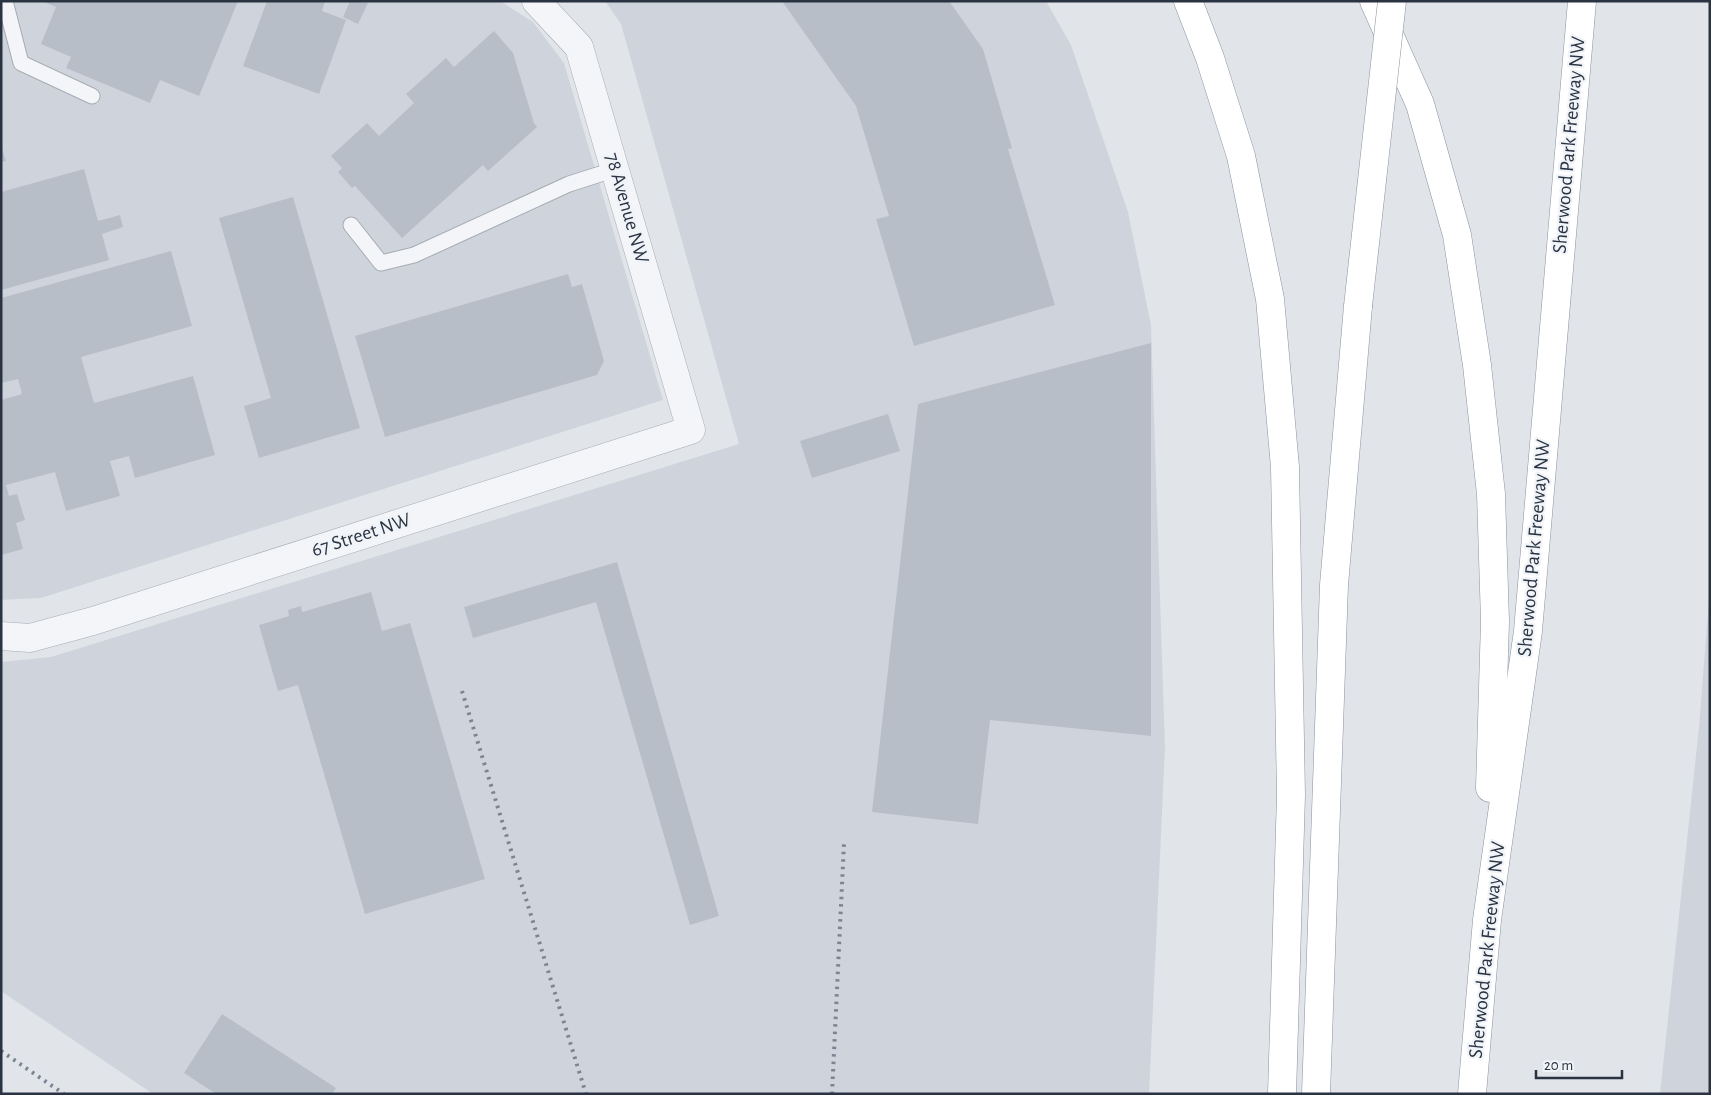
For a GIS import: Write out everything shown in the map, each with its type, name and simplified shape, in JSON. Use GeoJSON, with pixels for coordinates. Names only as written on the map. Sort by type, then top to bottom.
{"type":"FeatureCollection","features":[{"type":"Feature","properties":{"kind":"highway"},"geometry":{"type":"LineString","coordinates":[[1188,1],[1210,58],[1241,156],[1270,299],[1285,467],[1291,795],[1282,1094]]}},
{"type":"Feature","properties":{"kind":"highway"},"geometry":{"type":"LineString","coordinates":[[1374,1],[1420,104],[1454,225],[1477,365],[1491,494],[1495,621],[1487,920]]}},
{"type":"Feature","properties":{"kind":"highway"},"geometry":{"type":"LineString","coordinates":[[1316,1094],[1334,585],[1358,306],[1392,1]]}},
{"type":"Feature","properties":{"kind":"highway","name":"Sherwood Park Freeway NW"},"geometry":{"type":"LineString","coordinates":[[1472,1094],[1487,920],[1528,631],[1582,1]]}},
{"type":"Feature","properties":{"kind":"street","name":"78 Avenue NW"},"geometry":{"type":"LineString","coordinates":[[536,1],[579,47],[691,430]]}},
{"type":"Feature","properties":{"kind":"street","name":"67 Street NW"},"geometry":{"type":"LineString","coordinates":[[1,636],[30,638],[93,621],[691,430]]}},
{"type":"Feature","properties":{"kind":"lane"},"geometry":{"type":"LineString","coordinates":[[5,1],[21,63],[92,96]]}},
{"type":"Feature","properties":{"kind":"lane"},"geometry":{"type":"LineString","coordinates":[[351,225],[381,263],[414,255],[569,184],[616,169]]}},
{"type":"Feature","properties":{"kind":"shaded area"},"geometry":{"type":"Polygon","coordinates":[[[1,1],[500,1],[533,22],[564,63],[663,400],[41,598],[1,600],[1,1]]]}},
{"type":"Feature","properties":{"kind":"shaded area"},"geometry":{"type":"Polygon","coordinates":[[[605,1],[1046,1],[1071,45],[1128,212],[1151,325],[1165,748],[1149,1094],[153,1094],[1,991],[1,662],[51,657],[739,444],[621,24],[605,1]]]}},
{"type":"Feature","properties":{"kind":"shaded area"},"geometry":{"type":"Polygon","coordinates":[[[1710,588],[1710,1094],[1660,1094],[1699,727],[1710,588]]]}},
{"type":"Feature","properties":{"kind":"building"},"geometry":{"type":"Polygon","coordinates":[[[42,1],[238,1],[199,96],[160,80],[150,103],[66,68],[71,57],[41,44],[56,7],[42,1]]]}},
{"type":"Feature","properties":{"kind":"building"},"geometry":{"type":"Polygon","coordinates":[[[267,1],[325,1],[322,11],[346,20],[319,94],[243,66],[267,1]]]}},
{"type":"Feature","properties":{"kind":"building"},"geometry":{"type":"Polygon","coordinates":[[[350,1],[368,3],[358,24],[343,17],[350,1]]]}},
{"type":"Feature","properties":{"kind":"building"},"geometry":{"type":"Polygon","coordinates":[[[782,1],[949,1],[983,49],[1012,148],[1008,149],[1055,305],[914,346],[876,219],[889,216],[856,106],[782,1]]]}},
{"type":"Feature","properties":{"kind":"building"},"geometry":{"type":"Polygon","coordinates":[[[494,31],[513,53],[534,123],[537,127],[488,171],[483,165],[402,238],[355,186],[352,188],[338,172],[342,168],[331,156],[367,123],[379,136],[414,103],[406,94],[446,58],[454,67],[494,31]]]}},
{"type":"Feature","properties":{"kind":"building"},"geometry":{"type":"Polygon","coordinates":[[[1,146],[6,161],[1,162],[1,146]]]}},
{"type":"Feature","properties":{"kind":"building"},"geometry":{"type":"Polygon","coordinates":[[[84,169],[98,221],[120,215],[123,227],[102,234],[109,260],[1,290],[1,192],[84,169]]]}},
{"type":"Feature","properties":{"kind":"building"},"geometry":{"type":"Polygon","coordinates":[[[293,197],[360,428],[259,458],[244,406],[271,398],[219,218],[293,197]]]}},
{"type":"Feature","properties":{"kind":"building"},"geometry":{"type":"Polygon","coordinates":[[[171,251],[192,326],[81,357],[94,403],[193,376],[215,455],[135,478],[129,456],[110,461],[120,496],[66,511],[55,472],[6,485],[9,496],[17,494],[25,520],[16,523],[23,549],[1,555],[1,400],[22,394],[18,379],[1,383],[1,298],[171,251]]]}},
{"type":"Feature","properties":{"kind":"building"},"geometry":{"type":"Polygon","coordinates":[[[568,274],[572,287],[582,284],[604,361],[597,375],[385,437],[355,336],[568,274]]]}},
{"type":"Feature","properties":{"kind":"building"},"geometry":{"type":"Polygon","coordinates":[[[1151,343],[1151,736],[990,720],[978,824],[872,812],[918,404],[1151,343]]]}},
{"type":"Feature","properties":{"kind":"building"},"geometry":{"type":"Polygon","coordinates":[[[888,414],[900,451],[812,478],[800,441],[888,414]]]}},
{"type":"Feature","properties":{"kind":"building"},"geometry":{"type":"Polygon","coordinates":[[[617,562],[719,916],[690,925],[596,602],[473,638],[464,607],[617,562]]]}},
{"type":"Feature","properties":{"kind":"building"},"geometry":{"type":"Polygon","coordinates":[[[371,592],[382,631],[410,623],[485,879],[365,914],[298,685],[278,691],[259,625],[289,616],[288,610],[301,606],[302,612],[371,592]]]}},
{"type":"Feature","properties":{"kind":"building"},"geometry":{"type":"Polygon","coordinates":[[[222,1014],[336,1088],[332,1094],[216,1094],[184,1073],[222,1014]]]}},
{"type":"Feature","properties":{"kind":"railway"},"geometry":{"type":"LineString","coordinates":[[462,691],[586,1094]]}},
{"type":"Feature","properties":{"kind":"railway"},"geometry":{"type":"LineString","coordinates":[[832,1094],[844,843]]}},
{"type":"Feature","properties":{"kind":"railway"},"geometry":{"type":"LineString","coordinates":[[1,1051],[64,1094]]}}]}
